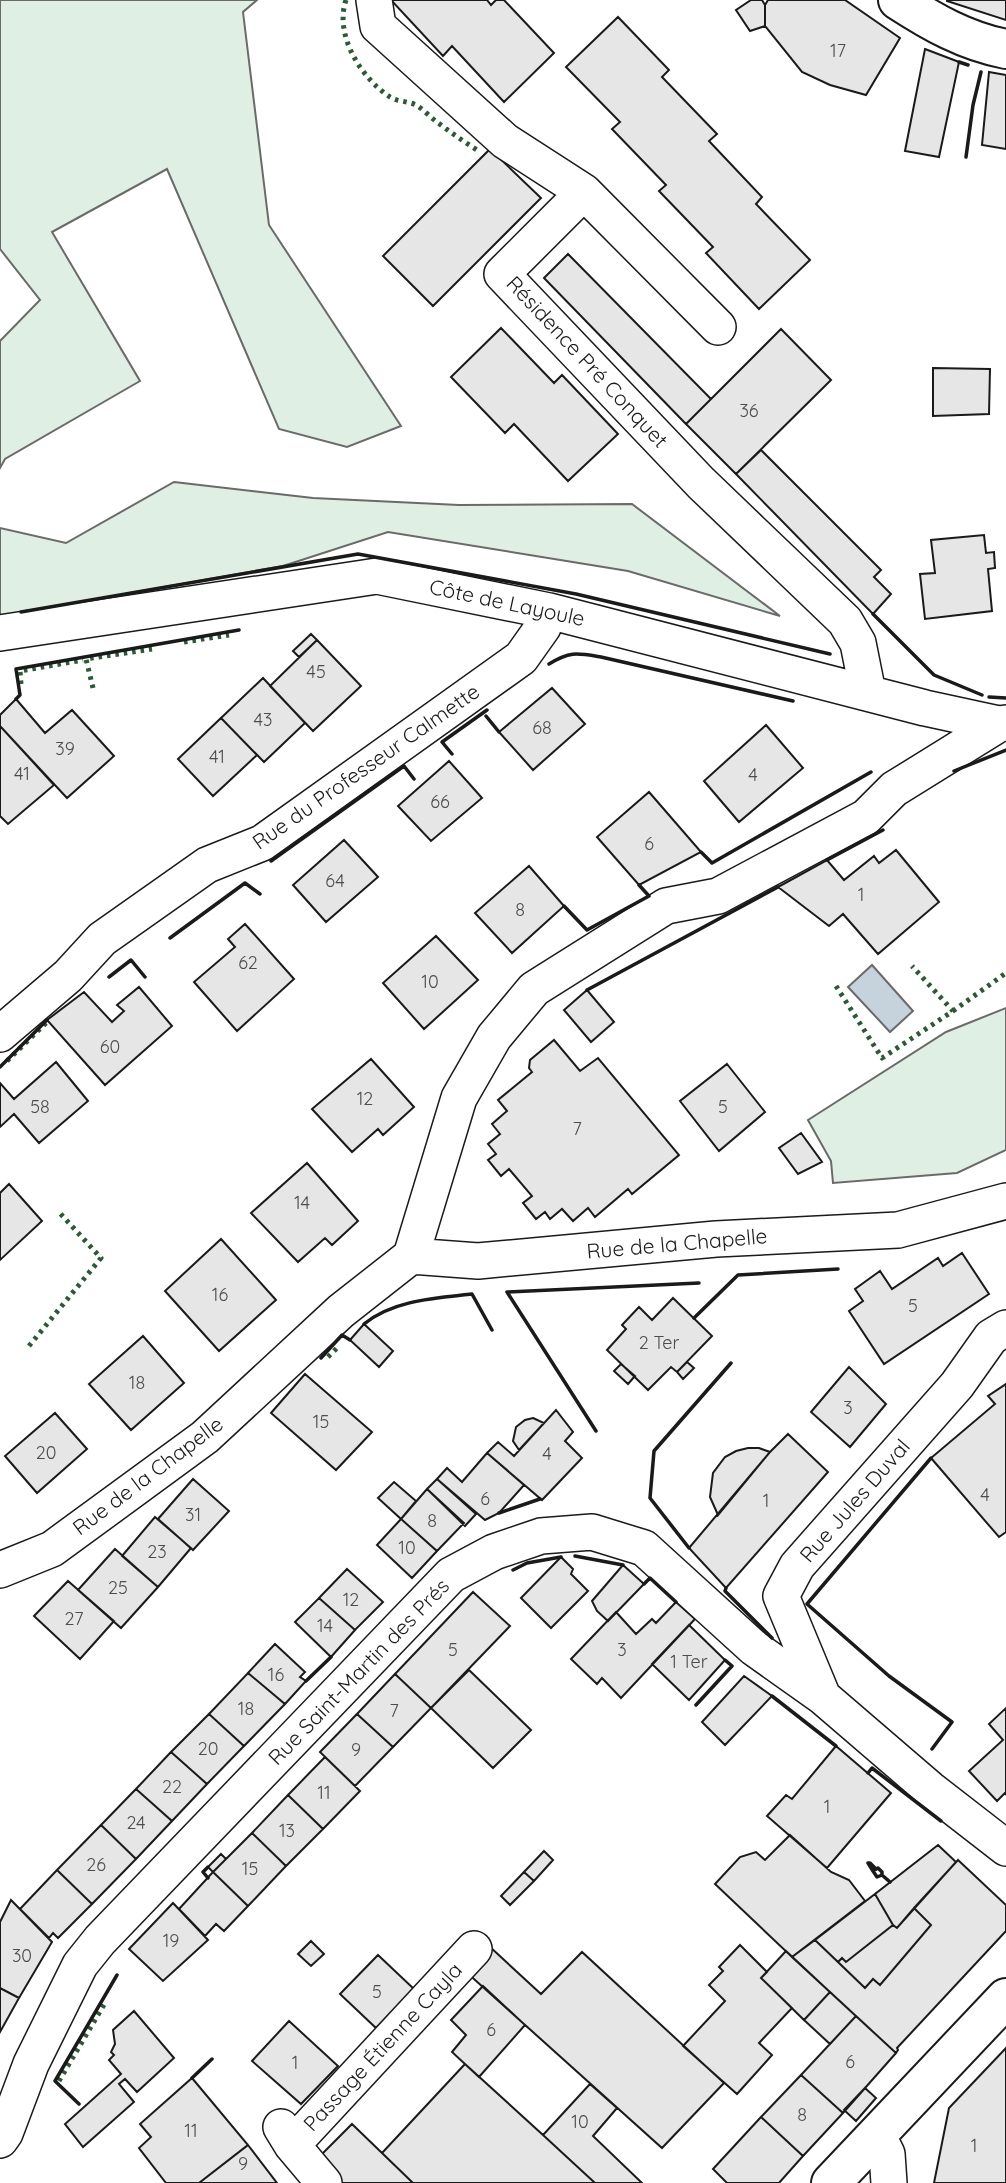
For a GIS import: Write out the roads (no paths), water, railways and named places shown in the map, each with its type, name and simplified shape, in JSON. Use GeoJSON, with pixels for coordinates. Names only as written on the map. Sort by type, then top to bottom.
{"type":"FeatureCollection","features":[{"type":"Feature","properties":{"kind":"street"},"geometry":{"type":"LineString","coordinates":[[374,0],[377,26],[505,141],[583,192],[718,327]]}},
{"type":"Feature","properties":{"kind":"street"},"geometry":{"type":"LineString","coordinates":[[898,0],[950,32],[1006,49]]}},
{"type":"Feature","properties":{"kind":"street","name":"Résidence Pré Conquet"},"geometry":{"type":"LineString","coordinates":[[583,192],[502,274],[701,483],[845,621],[858,643],[868,693]]}},
{"type":"Feature","properties":{"kind":"street","name":"Côte de Layoule"},"geometry":{"type":"LineString","coordinates":[[0,633],[377,576],[550,611],[868,693],[1002,724]]}},
{"type":"Feature","properties":{"kind":"street","name":"Rue du Professeur Calmette"},"geometry":{"type":"LineString","coordinates":[[0,1034],[68,976],[111,932],[207,865],[262,843],[521,658],[543,627],[550,611]]}},
{"type":"Feature","properties":{"kind":"street"},"geometry":{"type":"LineString","coordinates":[[411,1256],[459,1098],[494,1037],[534,989],[666,906],[718,896],[866,817],[894,789],[1002,724]]}},
{"type":"Feature","properties":{"kind":"street","name":"Rue de la Chapelle"},"geometry":{"type":"LineString","coordinates":[[0,1570],[52,1549],[205,1437],[341,1311],[411,1256],[478,1261],[716,1239],[898,1230],[1006,1202]]}},
{"type":"Feature","properties":{"kind":"street","name":"Rue Jules Duval"},"geometry":{"type":"LineString","coordinates":[[823,1697],[781,1596],[797,1566],[957,1385],[991,1337],[1006,1328]]}},
{"type":"Feature","properties":{"kind":"street","name":"Rue Saint-Martin des Prés"},"geometry":{"type":"LineString","coordinates":[[0,2140],[30,2064],[80,1965],[100,1940],[451,1575],[494,1552],[541,1536],[592,1532],[643,1548],[754,1648],[823,1697],[1006,1848]]}},
{"type":"Feature","properties":{"kind":"street","name":"Passage Étienne Cayla"},"geometry":{"type":"LineString","coordinates":[[324,2183],[286,2134],[474,1949]]}},
{"type":"Feature","properties":{"kind":"street"},"geometry":{"type":"LineString","coordinates":[[831,2183],[1006,1998]]}},
{"type":"Feature","properties":{"kind":"street"},"geometry":{"type":"LineString","coordinates":[[877,2134],[887,2154],[889,2183]]}}]}
